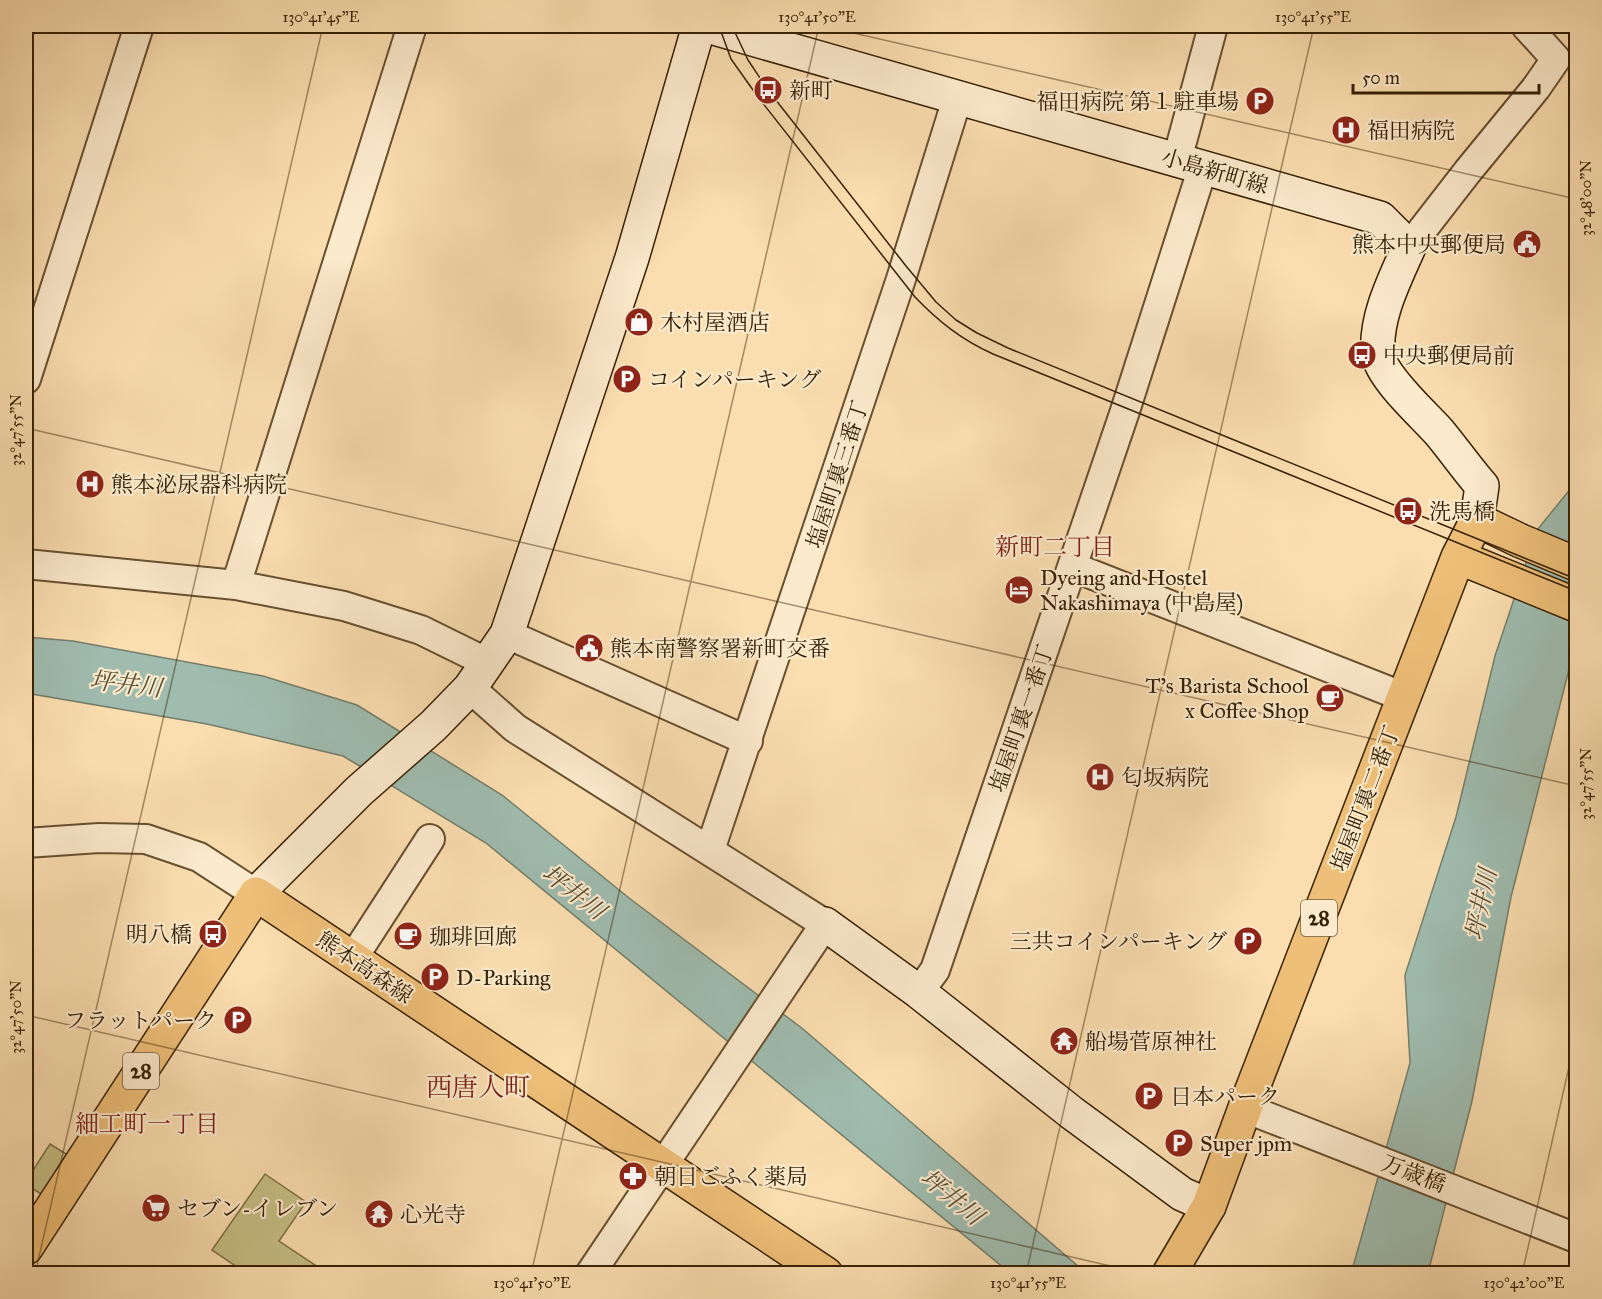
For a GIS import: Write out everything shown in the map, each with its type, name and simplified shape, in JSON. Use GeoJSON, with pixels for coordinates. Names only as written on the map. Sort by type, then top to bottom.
{"type":"FeatureCollection","features":[{"type":"Feature","properties":{"kind":"main road"},"geometry":{"type":"LineString","coordinates":[[1477,520],[1576,564]]}},
{"type":"Feature","properties":{"kind":"main road","name":"塩屋町裏二番丁"},"geometry":{"type":"LineString","coordinates":[[1169,1274],[1209,1206],[1458,557],[1477,520]]}},
{"type":"Feature","properties":{"kind":"main road"},"geometry":{"type":"LineString","coordinates":[[1458,557],[1576,604]]}},
{"type":"Feature","properties":{"kind":"main road","name":"熊本高森線"},"geometry":{"type":"LineString","coordinates":[[256,894],[826,1274]]}},
{"type":"Feature","properties":{"kind":"main road","name":"28"},"geometry":{"type":"LineString","coordinates":[[26,1248],[256,894]]}},
{"type":"Feature","properties":{"kind":"street"},"geometry":{"type":"LineString","coordinates":[[26,379],[139,26]]}},
{"type":"Feature","properties":{"kind":"street"},"geometry":{"type":"LineString","coordinates":[[236,585],[412,26]]}},
{"type":"Feature","properties":{"kind":"street"},"geometry":{"type":"LineString","coordinates":[[26,843],[99,838],[146,839],[199,856],[256,894],[359,791],[433,726],[479,676],[507,634],[632,258],[699,26]]}},
{"type":"Feature","properties":{"kind":"street","name":"小島新町線"},"geometry":{"type":"LineString","coordinates":[[707,26],[1380,218],[1409,248]]}},
{"type":"Feature","properties":{"kind":"street","name":"塩屋町裏一番丁"},"geometry":{"type":"LineString","coordinates":[[920,992],[935,970],[1072,567],[1190,163],[1213,26]]}},
{"type":"Feature","properties":{"kind":"street"},"geometry":{"type":"LineString","coordinates":[[1477,520],[1482,486],[1387,373],[1378,355],[1383,314],[1409,248],[1536,88],[1556,59],[1526,26]]}},
{"type":"Feature","properties":{"kind":"street","name":"塩屋町裏三番丁"},"geometry":{"type":"LineString","coordinates":[[710,850],[901,279],[958,96]]}},
{"type":"Feature","properties":{"kind":"street"},"geometry":{"type":"LineString","coordinates":[[26,564],[236,585],[344,606],[421,630],[479,676],[515,728],[825,924],[920,992],[1072,1113],[1182,1194],[1209,1206]]}},
{"type":"Feature","properties":{"kind":"street"},"geometry":{"type":"LineString","coordinates":[[1072,567],[1404,697]]}},
{"type":"Feature","properties":{"kind":"street"},"geometry":{"type":"LineString","coordinates":[[507,634],[748,741]]}},
{"type":"Feature","properties":{"kind":"street"},"geometry":{"type":"LineString","coordinates":[[353,958],[430,839]]}},
{"type":"Feature","properties":{"kind":"street"},"geometry":{"type":"LineString","coordinates":[[590,1274],[825,924]]}},
{"type":"Feature","properties":{"kind":"street","name":"万歳橋"},"geometry":{"type":"LineString","coordinates":[[1245,1108],[1576,1238]]}},
{"type":"Feature","properties":{"kind":"shaded area"},"geometry":{"type":"Polygon","coordinates":[[[50,1144],[76,1160],[50,1199],[26,1185],[26,1181],[50,1144]]]}},
{"type":"Feature","properties":{"kind":"shaded area"},"geometry":{"type":"Polygon","coordinates":[[[265,1174],[306,1202],[279,1241],[327,1273],[246,1273],[212,1250],[265,1174]]]}},
{"type":"Feature","properties":{"kind":"water","name":"坪井川"},"geometry":{"type":"Polygon","coordinates":[[[1576,482],[1576,642],[1511,897],[1472,1101],[1428,1273],[1351,1274],[1410,1063],[1405,975],[1456,817],[1495,656],[1537,530],[1576,482]]]}},
{"type":"Feature","properties":{"kind":"water","name":"坪井川"},"geometry":{"type":"Polygon","coordinates":[[[26,637],[73,641],[263,676],[357,705],[502,795],[629,898],[803,1029],[1086,1273],[1010,1273],[486,843],[343,756],[207,724],[26,693],[26,637]]]}},
{"type":"Feature","properties":{"kind":"tram line"},"geometry":{"type":"LineString","coordinates":[[719,26],[731,59],[758,97],[915,297],[961,336],[993,354],[1576,591]]}},
{"type":"Feature","properties":{"kind":"tram line"},"geometry":{"type":"LineString","coordinates":[[732,26],[748,60],[768,90],[906,266],[936,302],[956,320],[1008,348],[1576,579]]}},
{"type":"Feature","properties":{"kind":"place","name":"新町"},"geometry":{"type":"Point","coordinates":[768,90]}},
{"type":"Feature","properties":{"kind":"place","name":"福田病院 第１駐車場"},"geometry":{"type":"Point","coordinates":[1260,101]}},
{"type":"Feature","properties":{"kind":"place","name":"福田病院"},"geometry":{"type":"Point","coordinates":[1346,130]}},
{"type":"Feature","properties":{"kind":"place","name":"熊本中央郵便局"},"geometry":{"type":"Point","coordinates":[1527,244]}},
{"type":"Feature","properties":{"kind":"place","name":"木村屋酒店"},"geometry":{"type":"Point","coordinates":[639,322]}},
{"type":"Feature","properties":{"kind":"place","name":"中央郵便局前"},"geometry":{"type":"Point","coordinates":[1362,355]}},
{"type":"Feature","properties":{"kind":"place","name":"コインパーキング"},"geometry":{"type":"Point","coordinates":[627,379]}},
{"type":"Feature","properties":{"kind":"place","name":"熊本泌尿器科病院"},"geometry":{"type":"Point","coordinates":[90,484]}},
{"type":"Feature","properties":{"kind":"place","name":"洗馬橋"},"geometry":{"type":"Point","coordinates":[1408,511]}},
{"type":"Feature","properties":{"kind":"place","name":"Dyeing and Hostel Nakashimaya (中島屋)"},"geometry":{"type":"Point","coordinates":[1019,590]}},
{"type":"Feature","properties":{"kind":"place","name":"熊本南警察署新町交番"},"geometry":{"type":"Point","coordinates":[589,648]}},
{"type":"Feature","properties":{"kind":"place","name":"T's Barista School x Coffee Shop"},"geometry":{"type":"Point","coordinates":[1330,698]}},
{"type":"Feature","properties":{"kind":"place","name":"匂坂病院"},"geometry":{"type":"Point","coordinates":[1100,777]}},
{"type":"Feature","properties":{"kind":"place","name":"明八橋"},"geometry":{"type":"Point","coordinates":[213,934]}},
{"type":"Feature","properties":{"kind":"place","name":"珈琲回廊"},"geometry":{"type":"Point","coordinates":[408,936]}},
{"type":"Feature","properties":{"kind":"place","name":"三共コインパーキング"},"geometry":{"type":"Point","coordinates":[1248,941]}},
{"type":"Feature","properties":{"kind":"place","name":"D-Parking"},"geometry":{"type":"Point","coordinates":[435,977]}},
{"type":"Feature","properties":{"kind":"place","name":"フラットパーク"},"geometry":{"type":"Point","coordinates":[238,1020]}},
{"type":"Feature","properties":{"kind":"place","name":"船場菅原神社"},"geometry":{"type":"Point","coordinates":[1064,1041]}},
{"type":"Feature","properties":{"kind":"place","name":"日本パーク"},"geometry":{"type":"Point","coordinates":[1149,1096]}},
{"type":"Feature","properties":{"kind":"place","name":"Super jpm"},"geometry":{"type":"Point","coordinates":[1179,1143]}},
{"type":"Feature","properties":{"kind":"place","name":"朝日ごふく薬局"},"geometry":{"type":"Point","coordinates":[633,1176]}},
{"type":"Feature","properties":{"kind":"place","name":"セブン-イレブン"},"geometry":{"type":"Point","coordinates":[156,1208]}},
{"type":"Feature","properties":{"kind":"place","name":"心光寺"},"geometry":{"type":"Point","coordinates":[379,1214]}},
{"type":"Feature","properties":{"kind":"district","name":"新町二丁目"},"geometry":{"type":"Point","coordinates":[1055,547]}},
{"type":"Feature","properties":{"kind":"district","name":"西唐人町"},"geometry":{"type":"Point","coordinates":[478,1087]}},
{"type":"Feature","properties":{"kind":"district","name":"細工町一丁目"},"geometry":{"type":"Point","coordinates":[147,1124]}}]}
